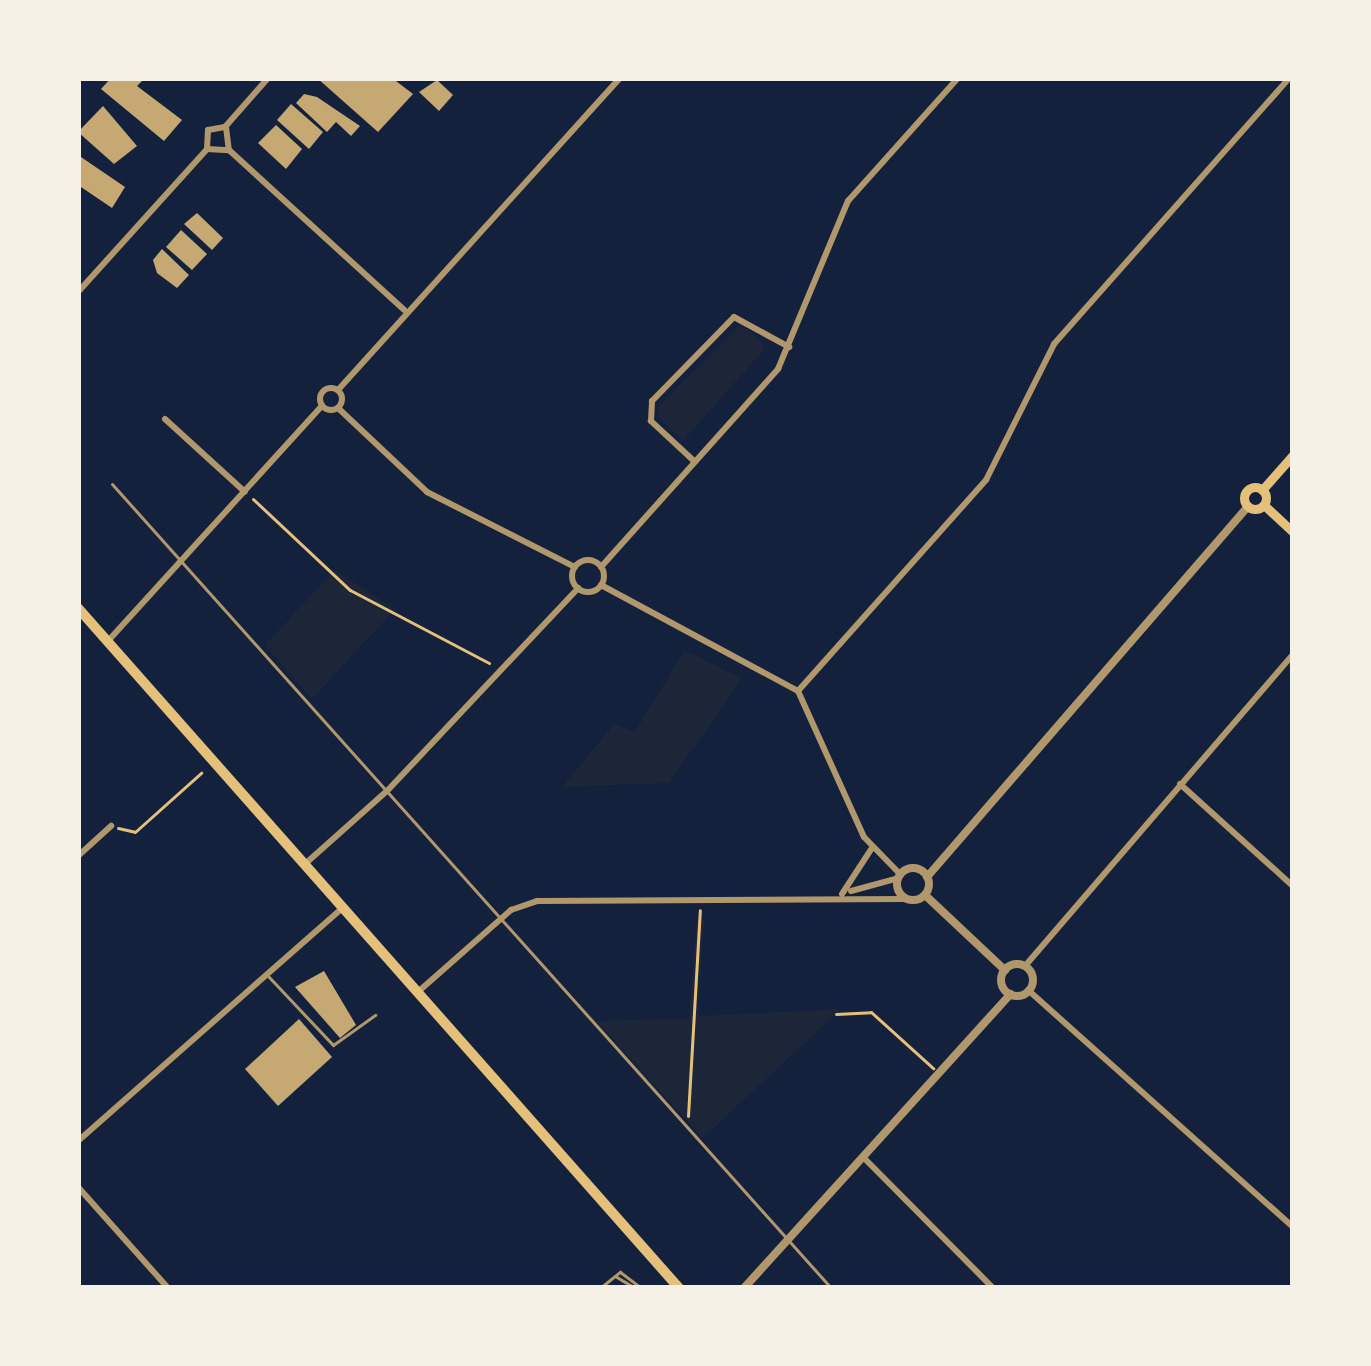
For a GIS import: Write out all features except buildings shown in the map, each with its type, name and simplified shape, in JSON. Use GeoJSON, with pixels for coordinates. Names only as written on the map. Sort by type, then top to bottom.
{"type":"FeatureCollection","features":[{"type":"Feature","properties":{"kind":"highway"},"geometry":{"type":"LineString","coordinates":[[78,608],[679,1288]]}},
{"type":"Feature","properties":{"kind":"main road"},"geometry":{"type":"LineString","coordinates":[[1264,505],[1248,507],[1246,491],[1262,490],[1293,454]]}},
{"type":"Feature","properties":{"kind":"main road"},"geometry":{"type":"LineString","coordinates":[[1262,490],[1264,505],[1293,532]]}},
{"type":"Feature","properties":{"kind":"street"},"geometry":{"type":"LineString","coordinates":[[78,292],[207,148],[208,130],[225,127],[268,78]]}},
{"type":"Feature","properties":{"kind":"street"},"geometry":{"type":"LineString","coordinates":[[108,641],[322,406],[322,393],[338,390],[405,310],[620,78]]}},
{"type":"Feature","properties":{"kind":"street"},"geometry":{"type":"LineString","coordinates":[[601,585],[601,567],[789,347],[848,201],[958,78]]}},
{"type":"Feature","properties":{"kind":"street"},"geometry":{"type":"LineString","coordinates":[[798,691],[986,480],[1054,344],[1289,78]]}},
{"type":"Feature","properties":{"kind":"street"},"geometry":{"type":"LineString","coordinates":[[225,127],[233,138],[230,150]]}},
{"type":"Feature","properties":{"kind":"street"},"geometry":{"type":"LineString","coordinates":[[207,148],[230,150],[405,310]]}},
{"type":"Feature","properties":{"kind":"street"},"geometry":{"type":"LineString","coordinates":[[694,461],[651,421],[652,400],[734,317],[789,347]]}},
{"type":"Feature","properties":{"kind":"street"},"geometry":{"type":"LineString","coordinates":[[338,390],[338,408]]}},
{"type":"Feature","properties":{"kind":"street"},"geometry":{"type":"LineString","coordinates":[[322,406],[338,408],[428,492],[575,567]]}},
{"type":"Feature","properties":{"kind":"street"},"geometry":{"type":"LineString","coordinates":[[164,419],[245,492]]}},
{"type":"Feature","properties":{"kind":"street"},"geometry":{"type":"LineString","coordinates":[[925,895],[927,877],[1248,507]]}},
{"type":"Feature","properties":{"kind":"street"},"geometry":{"type":"LineString","coordinates":[[575,567],[588,560],[601,567]]}},
{"type":"Feature","properties":{"kind":"street"},"geometry":{"type":"LineString","coordinates":[[575,567],[578,588]]}},
{"type":"Feature","properties":{"kind":"street"},"geometry":{"type":"LineString","coordinates":[[305,864],[387,791],[578,588],[601,585],[798,691],[872,848],[900,876],[906,898]]}},
{"type":"Feature","properties":{"kind":"street"},"geometry":{"type":"LineString","coordinates":[[1005,970],[1024,966],[1293,654]]}},
{"type":"Feature","properties":{"kind":"street"},"geometry":{"type":"LineString","coordinates":[[1180,784],[1293,886]]}},
{"type":"Feature","properties":{"kind":"street"},"geometry":{"type":"LineString","coordinates":[[78,856],[111,826]]}},
{"type":"Feature","properties":{"kind":"street"},"geometry":{"type":"LineString","coordinates":[[842,894],[872,848]]}},
{"type":"Feature","properties":{"kind":"street"},"geometry":{"type":"LineString","coordinates":[[842,894],[914,868],[927,877]]}},
{"type":"Feature","properties":{"kind":"street"},"geometry":{"type":"LineString","coordinates":[[419,991],[500,920],[537,902],[925,895]]}},
{"type":"Feature","properties":{"kind":"street"},"geometry":{"type":"LineString","coordinates":[[925,895],[1005,970]]}},
{"type":"Feature","properties":{"kind":"street"},"geometry":{"type":"LineString","coordinates":[[78,1142],[343,907]]}},
{"type":"Feature","properties":{"kind":"street"},"geometry":{"type":"LineString","coordinates":[[1024,966],[1032,977],[1028,991]]}},
{"type":"Feature","properties":{"kind":"street"},"geometry":{"type":"LineString","coordinates":[[1005,970],[1002,983],[1011,994]]}},
{"type":"Feature","properties":{"kind":"street"},"geometry":{"type":"LineString","coordinates":[[744,1288],[1011,994],[1028,991]]}},
{"type":"Feature","properties":{"kind":"street"},"geometry":{"type":"LineString","coordinates":[[1028,991],[1293,1227]]}},
{"type":"Feature","properties":{"kind":"street"},"geometry":{"type":"LineString","coordinates":[[862,1157],[993,1288]]}},
{"type":"Feature","properties":{"kind":"street"},"geometry":{"type":"LineString","coordinates":[[78,1187],[168,1288]]}},
{"type":"Feature","properties":{"kind":"lane"},"geometry":{"type":"LineString","coordinates":[[112,484],[831,1288]]}},
{"type":"Feature","properties":{"kind":"lane"},"geometry":{"type":"LineString","coordinates":[[266,974],[333,1045],[375,1015]]}},
{"type":"Feature","properties":{"kind":"lane"},"geometry":{"type":"LineString","coordinates":[[600,1288],[614,1276],[628,1274],[638,1288]]}},
{"type":"Feature","properties":{"kind":"path"},"geometry":{"type":"LineString","coordinates":[[245,492],[350,590],[502,670]]}},
{"type":"Feature","properties":{"kind":"path"},"geometry":{"type":"LineString","coordinates":[[111,826],[135,832],[201,773]]}},
{"type":"Feature","properties":{"kind":"path"},"geometry":{"type":"LineString","coordinates":[[688,1130],[701,897]]}},
{"type":"Feature","properties":{"kind":"path"},"geometry":{"type":"LineString","coordinates":[[836,1014],[871,1012],[939,1073]]}},
{"type":"Feature","properties":{"kind":"shaded area"},"geometry":{"type":"Polygon","coordinates":[[[741,324],[765,345],[762,352],[683,441],[659,417],[659,406],[741,324]]]}},
{"type":"Feature","properties":{"kind":"shaded area"},"geometry":{"type":"Polygon","coordinates":[[[334,570],[395,609],[312,699],[265,645],[334,570]]]}},
{"type":"Feature","properties":{"kind":"shaded area"},"geometry":{"type":"Polygon","coordinates":[[[685,650],[742,679],[669,783],[562,787],[615,723],[634,733],[685,650]]]}},
{"type":"Feature","properties":{"kind":"shaded area"},"geometry":{"type":"Polygon","coordinates":[[[697,919],[704,919],[698,1016],[841,1009],[703,1138],[596,1021],[689,1018],[697,919]]]}}]}
